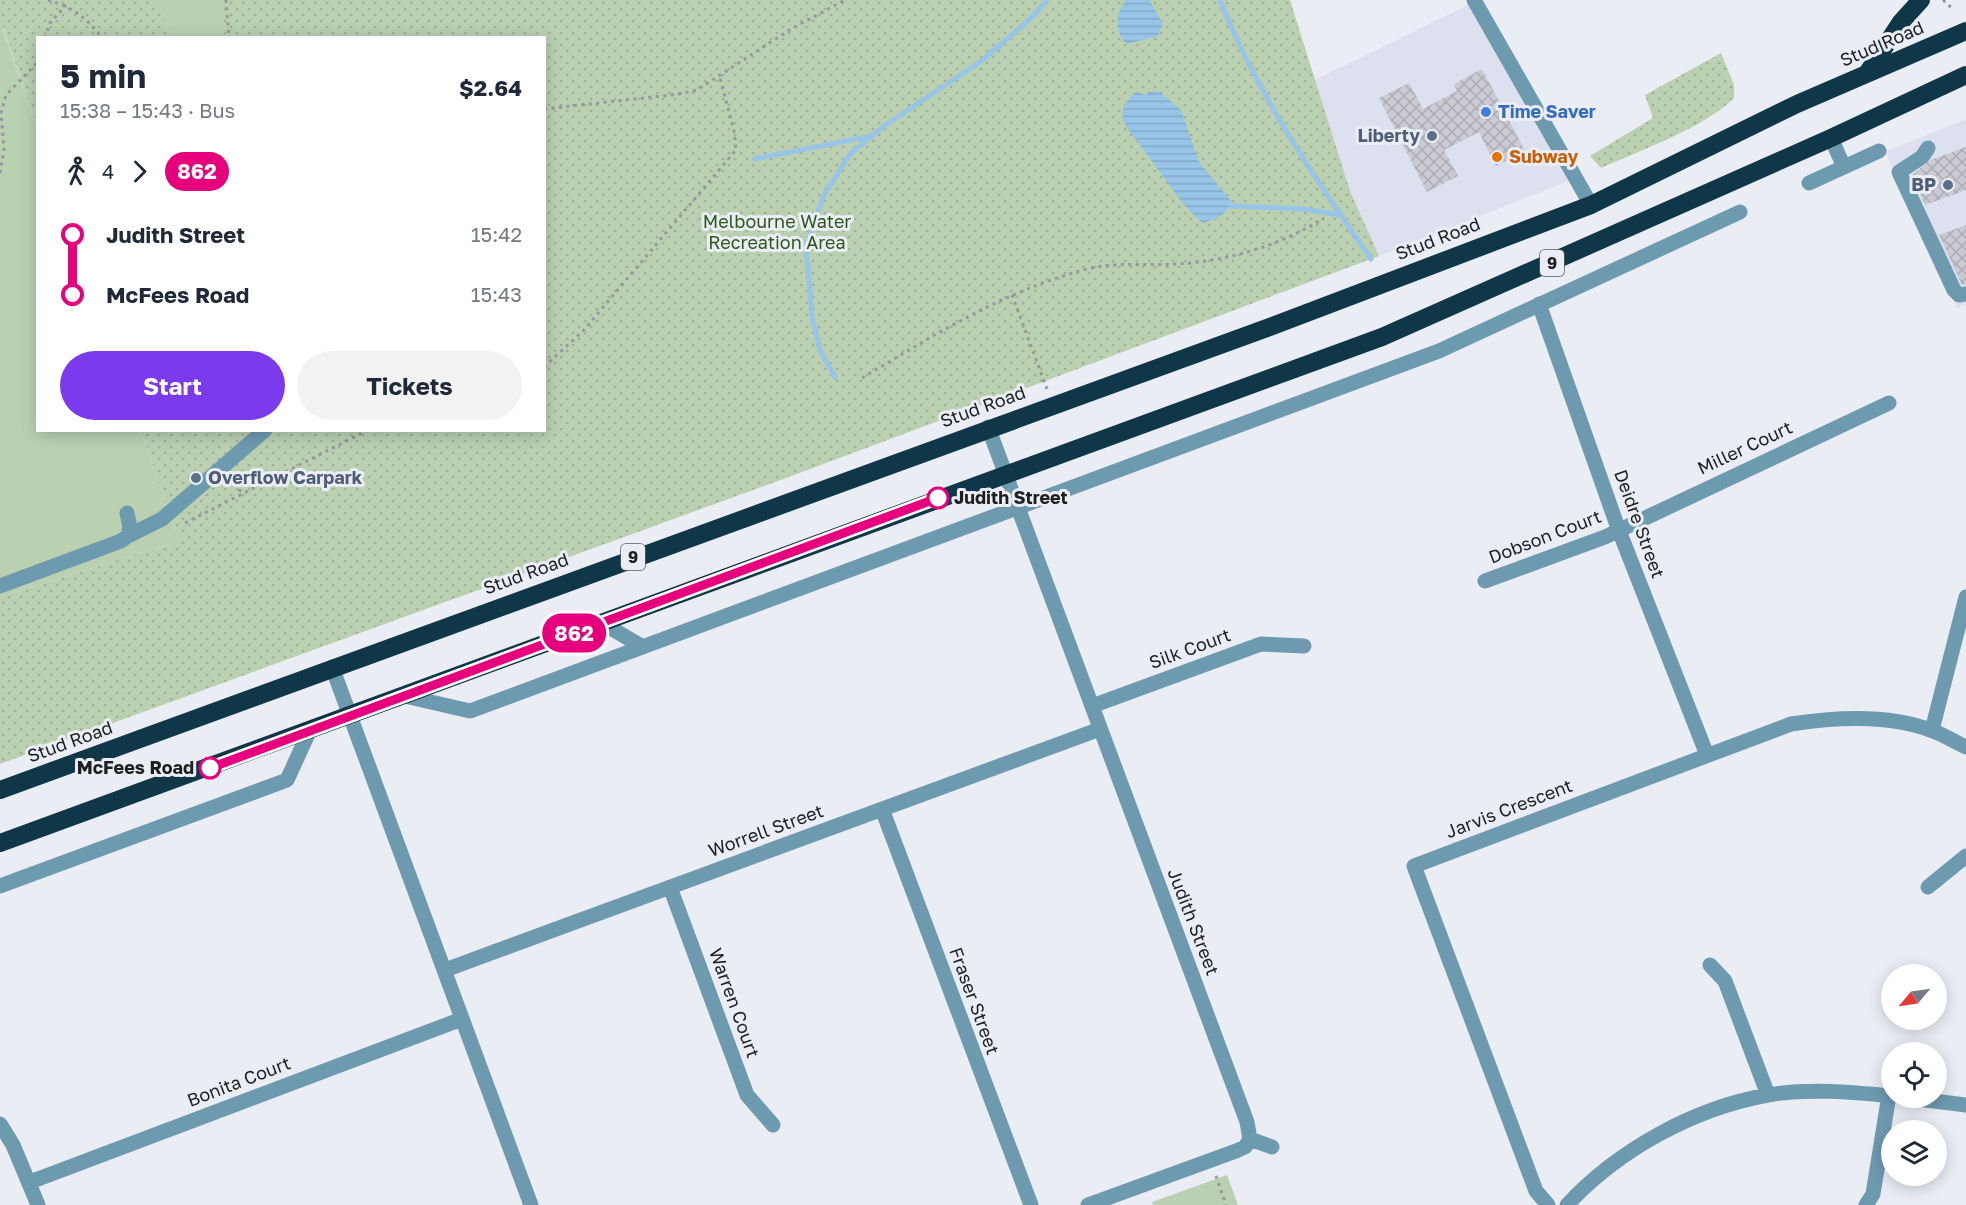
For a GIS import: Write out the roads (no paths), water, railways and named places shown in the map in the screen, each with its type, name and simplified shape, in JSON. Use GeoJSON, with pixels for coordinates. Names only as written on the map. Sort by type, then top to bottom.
{"type":"FeatureCollection","features":[{"type":"Feature","properties":{"kind":"highway"},"geometry":{"type":"LineString","coordinates":[[1868,72],[1901,22],[1921,0]]}},
{"type":"Feature","properties":{"kind":"highway","name":"Stud Road"},"geometry":{"type":"LineString","coordinates":[[0,790],[1053,404],[1267,328],[1591,205],[1868,72],[1966,31]]}},
{"type":"Feature","properties":{"kind":"highway","name":"9"},"geometry":{"type":"LineString","coordinates":[[0,843],[350,717],[1006,473],[1382,337],[1831,138],[1966,75]]}},
{"type":"Feature","properties":{"kind":"highway"},"geometry":{"type":"LineString","coordinates":[[1936,89],[1966,89]]}},
{"type":"Feature","properties":{"kind":"street"},"geometry":{"type":"LineString","coordinates":[[1474,0],[1591,205]]}},
{"type":"Feature","properties":{"kind":"street"},"geometry":{"type":"LineString","coordinates":[[1831,138],[1844,167]]}},
{"type":"Feature","properties":{"kind":"street"},"geometry":{"type":"LineString","coordinates":[[1928,148],[1922,157],[1899,172],[1953,290],[1959,295],[1966,294]]}},
{"type":"Feature","properties":{"kind":"street"},"geometry":{"type":"LineString","coordinates":[[1809,183],[1879,151]]}},
{"type":"Feature","properties":{"kind":"street"},"geometry":{"type":"LineString","coordinates":[[405,696],[470,711],[1438,351],[1740,212]]}},
{"type":"Feature","properties":{"kind":"street","name":"Deidre Street"},"geometry":{"type":"LineString","coordinates":[[1539,304],[1618,528],[1707,755]]}},
{"type":"Feature","properties":{"kind":"street","name":"Miller Court"},"geometry":{"type":"LineString","coordinates":[[1618,528],[1889,403]]}},
{"type":"Feature","properties":{"kind":"street","name":"Judith Street"},"geometry":{"type":"LineString","coordinates":[[988,428],[1020,507],[1100,729],[1247,1122],[1250,1139]]}},
{"type":"Feature","properties":{"kind":"street"},"geometry":{"type":"LineString","coordinates":[[0,586],[121,542],[128,536],[162,519],[263,432]]}},
{"type":"Feature","properties":{"kind":"street"},"geometry":{"type":"LineString","coordinates":[[127,513],[130,527],[128,536]]}},
{"type":"Feature","properties":{"kind":"street","name":"Dobson Court"},"geometry":{"type":"LineString","coordinates":[[1485,581],[1605,537],[1618,528]]}},
{"type":"Feature","properties":{"kind":"street"},"geometry":{"type":"LineString","coordinates":[[1932,730],[1966,597]]}},
{"type":"Feature","properties":{"kind":"street"},"geometry":{"type":"LineString","coordinates":[[602,623],[643,646]]}},
{"type":"Feature","properties":{"kind":"street","name":"Silk Court"},"geometry":{"type":"LineString","coordinates":[[1092,706],[1261,644],[1304,646]]}},
{"type":"Feature","properties":{"kind":"street"},"geometry":{"type":"LineString","coordinates":[[332,667],[531,1205]]}},
{"type":"Feature","properties":{"kind":"street","name":"Jarvis Crescent"},"geometry":{"type":"LineString","coordinates":[[1548,1205],[1536,1191],[1414,866],[1791,724],[1818,720],[1869,719],[1932,730],[1966,747]]}},
{"type":"Feature","properties":{"kind":"street","name":"Worrell Street"},"geometry":{"type":"LineString","coordinates":[[445,970],[1100,729]]}},
{"type":"Feature","properties":{"kind":"street"},"geometry":{"type":"LineString","coordinates":[[0,886],[287,780],[309,732]]}},
{"type":"Feature","properties":{"kind":"street","name":"Fraser Street"},"geometry":{"type":"LineString","coordinates":[[882,809],[1031,1205]]}},
{"type":"Feature","properties":{"kind":"street"},"geometry":{"type":"LineString","coordinates":[[1928,887],[1966,856]]}},
{"type":"Feature","properties":{"kind":"street","name":"Warren Court"},"geometry":{"type":"LineString","coordinates":[[670,887],[747,1095],[773,1125]]}},
{"type":"Feature","properties":{"kind":"street"},"geometry":{"type":"LineString","coordinates":[[1710,965],[1725,981],[1768,1095]]}},
{"type":"Feature","properties":{"kind":"street","name":"Bonita Court"},"geometry":{"type":"LineString","coordinates":[[30,1182],[462,1019]]}},
{"type":"Feature","properties":{"kind":"street"},"geometry":{"type":"LineString","coordinates":[[1570,1204],[1641,1142],[1696,1115],[1768,1095],[1821,1091],[1881,1095]]}},
{"type":"Feature","properties":{"kind":"street"},"geometry":{"type":"LineString","coordinates":[[1947,1103],[1966,1105]]}},
{"type":"Feature","properties":{"kind":"street"},"geometry":{"type":"LineString","coordinates":[[1866,1205],[1873,1194],[1888,1108]]}},
{"type":"Feature","properties":{"kind":"street"},"geometry":{"type":"LineString","coordinates":[[0,1124],[13,1144],[38,1205]]}},
{"type":"Feature","properties":{"kind":"street"},"geometry":{"type":"LineString","coordinates":[[1088,1205],[1245,1147],[1250,1139],[1272,1147]]}},
{"type":"Feature","properties":{"kind":"water"},"geometry":{"type":"Polygon","coordinates":[[[1126,0],[1149,0],[1163,23],[1158,36],[1127,44],[1118,28],[1118,17],[1126,0]]]}},
{"type":"Feature","properties":{"kind":"water"},"geometry":{"type":"Polygon","coordinates":[[[1152,91],[1158,91],[1181,110],[1199,162],[1232,202],[1223,214],[1216,218],[1202,223],[1184,205],[1126,126],[1123,111],[1128,99],[1136,92],[1146,95],[1152,91]]]}},
{"type":"Feature","properties":{"kind":"waterway"},"geometry":{"type":"LineString","coordinates":[[835,377],[820,350],[812,317],[806,246],[824,195],[850,154],[884,126],[983,60],[1031,18],[1047,0]]}},
{"type":"Feature","properties":{"kind":"waterway"},"geometry":{"type":"LineString","coordinates":[[1220,0],[1234,34],[1269,101],[1328,197],[1371,259]]}},
{"type":"Feature","properties":{"kind":"waterway"},"geometry":{"type":"LineString","coordinates":[[754,159],[871,136]]}},
{"type":"Feature","properties":{"kind":"waterway"},"geometry":{"type":"LineString","coordinates":[[1230,206],[1303,209],[1340,215]]}},
{"type":"Feature","properties":{"kind":"place","name":"Time Saver"},"geometry":{"type":"Point","coordinates":[1486,112]}},
{"type":"Feature","properties":{"kind":"place","name":"Liberty"},"geometry":{"type":"Point","coordinates":[1432,136]}},
{"type":"Feature","properties":{"kind":"place","name":"Subway"},"geometry":{"type":"Point","coordinates":[1497,157]}},
{"type":"Feature","properties":{"kind":"place","name":"BP"},"geometry":{"type":"Point","coordinates":[1948,185]}},
{"type":"Feature","properties":{"kind":"place","name":"Overflow Carpark"},"geometry":{"type":"Point","coordinates":[196,478]}},
{"type":"Feature","properties":{"kind":"place","name":"Judith Street"},"geometry":{"type":"Point","coordinates":[938,498]}},
{"type":"Feature","properties":{"kind":"place","name":"McFees Road"},"geometry":{"type":"Point","coordinates":[210,768]}},
{"type":"Feature","properties":{"kind":"park label","name":"Melbourne Water Recreation Area"},"geometry":{"type":"Point","coordinates":[777,232]}}]}
